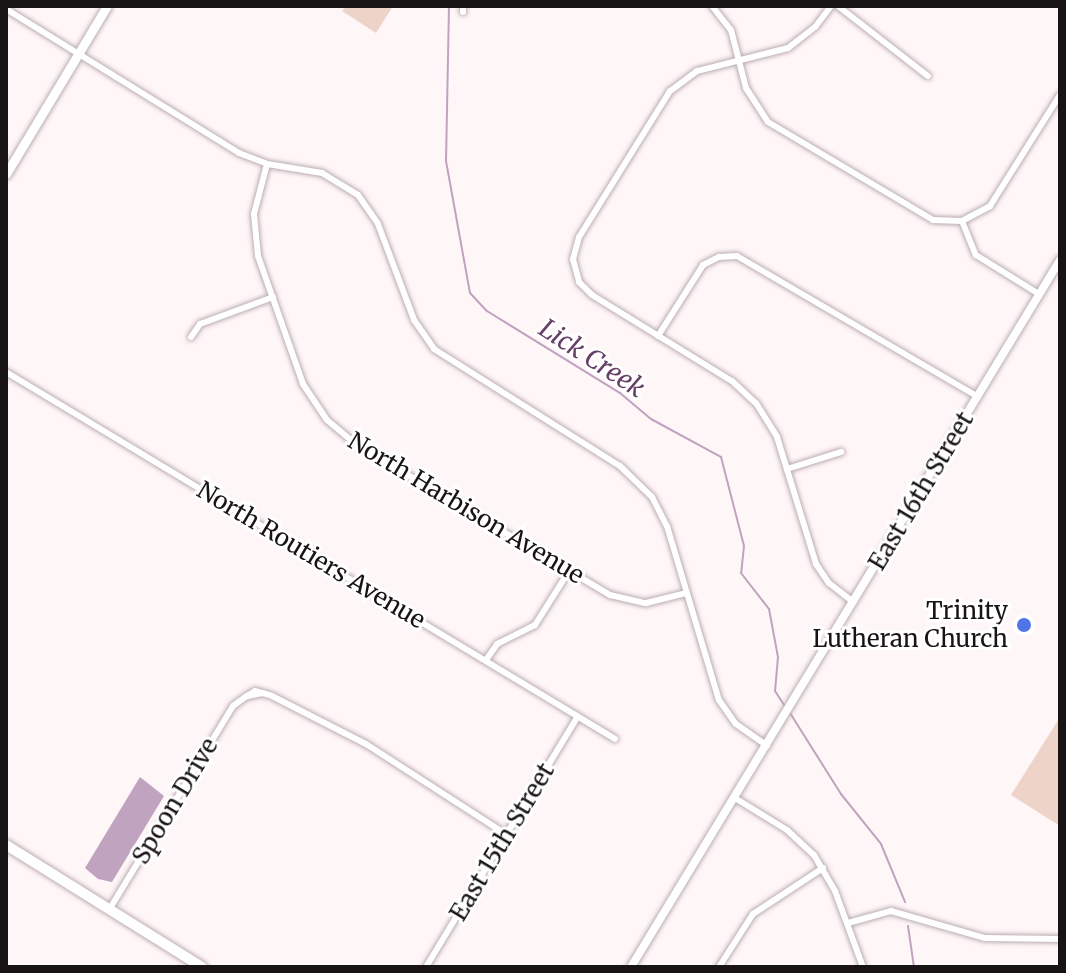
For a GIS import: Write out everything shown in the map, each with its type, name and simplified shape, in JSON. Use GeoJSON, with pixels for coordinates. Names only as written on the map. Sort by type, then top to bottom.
{"type":"FeatureCollection","features":[{"type":"Feature","properties":{"kind":"main road"},"geometry":{"type":"LineString","coordinates":[[6,174],[107,6]]}},
{"type":"Feature","properties":{"kind":"main road"},"geometry":{"type":"LineString","coordinates":[[6,845],[202,967]]}},
{"type":"Feature","properties":{"kind":"street"},"geometry":{"type":"LineString","coordinates":[[712,6],[731,30],[751,98],[775,127],[920,215],[962,221],[998,198],[1060,95]]}},
{"type":"Feature","properties":{"kind":"street"},"geometry":{"type":"LineString","coordinates":[[831,6],[810,32],[788,48],[697,71],[665,96],[579,237],[574,262],[589,293],[751,397],[774,430],[816,564],[829,583],[853,602]]}},
{"type":"Feature","properties":{"kind":"street"},"geometry":{"type":"LineString","coordinates":[[838,6],[928,76]]}},
{"type":"Feature","properties":{"kind":"street"},"geometry":{"type":"LineString","coordinates":[[6,9],[239,153],[267,164],[322,173],[353,190],[377,221],[410,313],[434,349],[643,486],[665,522],[719,700],[741,729],[767,746]]}},
{"type":"Feature","properties":{"kind":"street","name":"North Harbison Avenue"},"geometry":{"type":"LineString","coordinates":[[267,164],[254,236],[306,390],[334,427],[569,571],[632,602],[657,602],[686,593]]}},
{"type":"Feature","properties":{"kind":"street"},"geometry":{"type":"LineString","coordinates":[[962,221],[976,255],[1039,294]]}},
{"type":"Feature","properties":{"kind":"street"},"geometry":{"type":"LineString","coordinates":[[658,336],[703,265],[719,257],[737,256],[978,397]]}},
{"type":"Feature","properties":{"kind":"street","name":"East 16th Street"},"geometry":{"type":"LineString","coordinates":[[631,967],[1060,260]]}},
{"type":"Feature","properties":{"kind":"street"},"geometry":{"type":"LineString","coordinates":[[191,337],[200,324],[273,297]]}},
{"type":"Feature","properties":{"kind":"street","name":"North Routiers Avenue"},"geometry":{"type":"LineString","coordinates":[[6,372],[615,739]]}},
{"type":"Feature","properties":{"kind":"street"},"geometry":{"type":"LineString","coordinates":[[787,469],[841,452]]}},
{"type":"Feature","properties":{"kind":"street"},"geometry":{"type":"LineString","coordinates":[[486,660],[497,644],[535,625],[569,571]]}},
{"type":"Feature","properties":{"kind":"street","name":"Spoon Drive"},"geometry":{"type":"LineString","coordinates":[[109,910],[233,706],[252,691],[263,693],[384,754],[507,835]]}},
{"type":"Feature","properties":{"kind":"street","name":"East 15th Street"},"geometry":{"type":"LineString","coordinates":[[426,967],[578,716]]}},
{"type":"Feature","properties":{"kind":"street"},"geometry":{"type":"LineString","coordinates":[[735,798],[794,834],[823,868],[848,923],[863,967]]}},
{"type":"Feature","properties":{"kind":"street"},"geometry":{"type":"LineString","coordinates":[[719,967],[753,914],[823,868]]}},
{"type":"Feature","properties":{"kind":"street"},"geometry":{"type":"LineString","coordinates":[[848,923],[891,911],[985,938],[1060,939]]}},
{"type":"Feature","properties":{"kind":"shaded area"},"geometry":{"type":"Polygon","coordinates":[[[346,6],[393,6],[376,33],[342,11],[346,6]]]}},
{"type":"Feature","properties":{"kind":"shaded area"},"geometry":{"type":"Polygon","coordinates":[[[1060,717],[1060,826],[1011,795],[1060,717]]]}},
{"type":"Feature","properties":{"kind":"shaded area"},"geometry":{"type":"Polygon","coordinates":[[[140,777],[164,796],[112,882],[98,879],[85,868],[140,777]]]}},
{"type":"Feature","properties":{"kind":"waterway","name":"Lick Creek"},"geometry":{"type":"LineString","coordinates":[[449,6],[446,161],[470,293],[487,311],[620,393],[651,419],[721,457],[744,546],[741,573],[769,609],[778,657],[775,691],[784,705]]}},
{"type":"Feature","properties":{"kind":"waterway","name":"Lick Creek"},"geometry":{"type":"LineString","coordinates":[[790,713],[841,794],[881,844],[905,902]]}},
{"type":"Feature","properties":{"kind":"waterway","name":"Lick Creek"},"geometry":{"type":"LineString","coordinates":[[908,926],[914,967]]}},
{"type":"Feature","properties":{"kind":"place","name":"Trinity Lutheran Church"},"geometry":{"type":"Point","coordinates":[1024,625]}}]}
